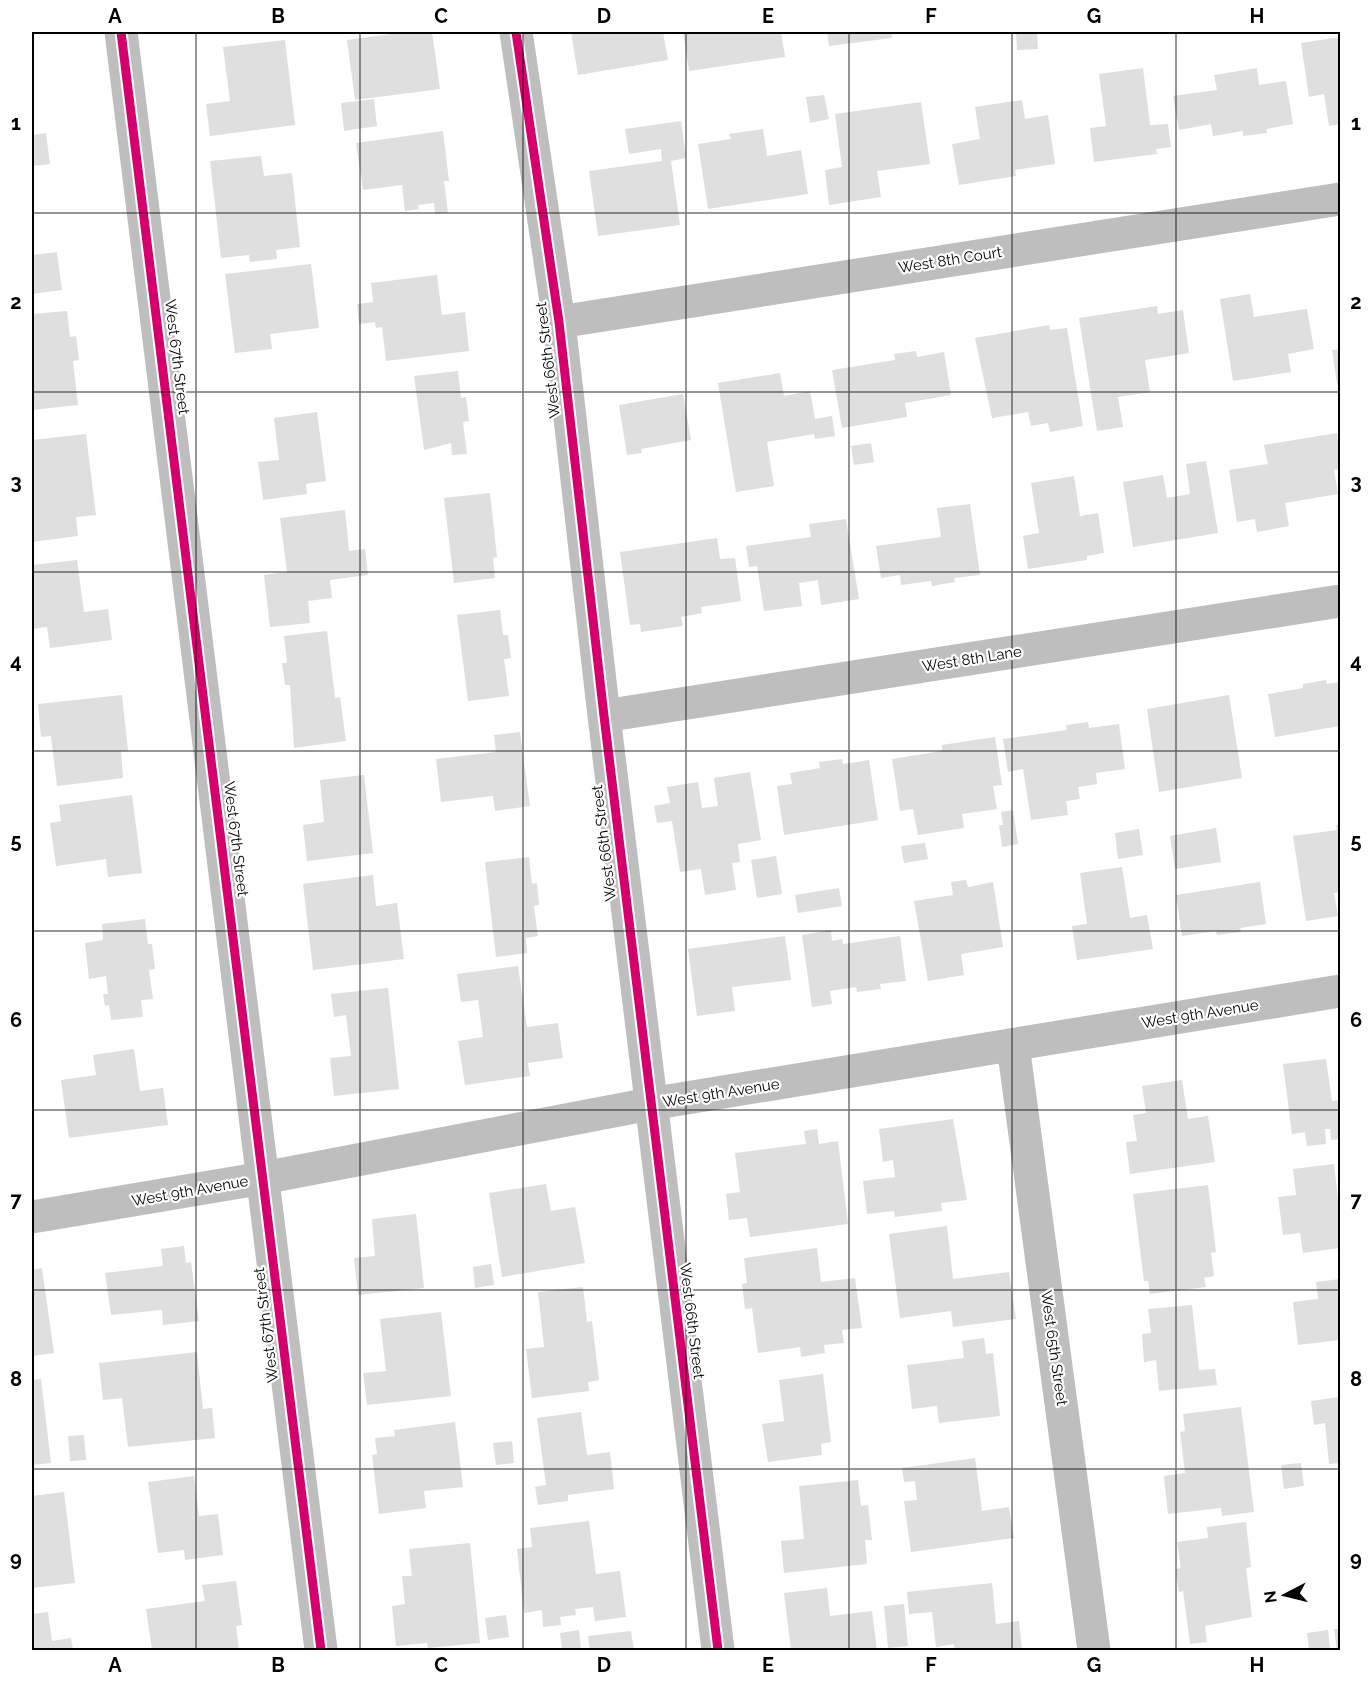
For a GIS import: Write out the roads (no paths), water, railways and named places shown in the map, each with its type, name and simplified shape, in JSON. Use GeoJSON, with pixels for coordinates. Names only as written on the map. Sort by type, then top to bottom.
{"type":"FeatureCollection","features":[{"type":"Feature","properties":{"kind":"street","name":"West 67th Street"},"geometry":{"type":"LineString","coordinates":[[121,32],[321,1650]]}},
{"type":"Feature","properties":{"kind":"street","name":"West 66th Street"},"geometry":{"type":"LineString","coordinates":[[516,32],[559,322],[650,1104],[718,1650]]}},
{"type":"Feature","properties":{"kind":"street","name":"West 8th Court"},"geometry":{"type":"LineString","coordinates":[[559,322],[1341,199]]}},
{"type":"Feature","properties":{"kind":"street","name":"West 8th Lane"},"geometry":{"type":"LineString","coordinates":[[604,716],[1341,601]]}},
{"type":"Feature","properties":{"kind":"street","name":"West 9th Avenue"},"geometry":{"type":"LineString","coordinates":[[32,1217],[263,1178],[650,1104],[1341,991]]}},
{"type":"Feature","properties":{"kind":"street","name":"West 65th Street"},"geometry":{"type":"LineString","coordinates":[[1013,1045],[1094,1650]]}}]}
